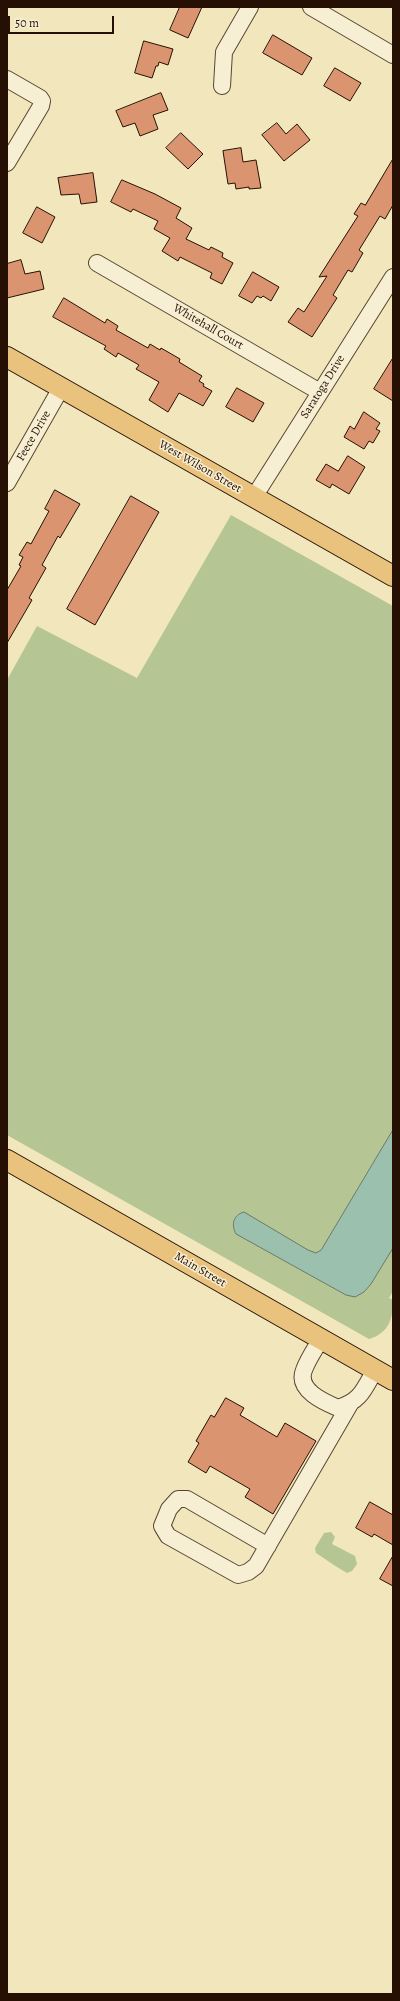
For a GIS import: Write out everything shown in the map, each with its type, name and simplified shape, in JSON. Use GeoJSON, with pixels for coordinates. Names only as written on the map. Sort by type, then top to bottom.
{"type":"FeatureCollection","features":[{"type":"Feature","properties":{"kind":"main road","name":"West Wilson Street"},"geometry":{"type":"LineString","coordinates":[[7,357],[393,576]]}},
{"type":"Feature","properties":{"kind":"main road","name":"Main Street"},"geometry":{"type":"LineString","coordinates":[[7,1160],[393,1380]]}},
{"type":"Feature","properties":{"kind":"street"},"geometry":{"type":"LineString","coordinates":[[222,86],[224,52],[250,7]]}},
{"type":"Feature","properties":{"kind":"street"},"geometry":{"type":"LineString","coordinates":[[311,7],[393,55]]}},
{"type":"Feature","properties":{"kind":"street"},"geometry":{"type":"LineString","coordinates":[[7,79],[40,98],[42,101],[41,106],[7,163]]}},
{"type":"Feature","properties":{"kind":"street","name":"Whitehall Court"},"geometry":{"type":"LineString","coordinates":[[97,263],[320,392]]}},
{"type":"Feature","properties":{"kind":"street","name":"Saratoga Drive"},"geometry":{"type":"LineString","coordinates":[[254,497],[393,277]]}},
{"type":"Feature","properties":{"kind":"street","name":"Feece Drive"},"geometry":{"type":"LineString","coordinates":[[7,483],[61,388]]}},
{"type":"Feature","properties":{"kind":"street"},"geometry":{"type":"LineString","coordinates":[[321,1339],[303,1371],[305,1384],[310,1393],[338,1408],[350,1404]]}},
{"type":"Feature","properties":{"kind":"street"},"geometry":{"type":"LineString","coordinates":[[268,1546],[187,1499],[178,1499],[169,1509],[162,1526],[168,1536],[238,1575],[248,1572],[256,1566],[268,1546],[350,1404],[361,1394],[375,1370]]}},
{"type":"Feature","properties":{"kind":"shaded area"},"geometry":{"type":"Polygon","coordinates":[[[231,515],[393,606],[393,1291],[389,1298],[393,1300],[393,1307],[391,1319],[385,1329],[381,1333],[369,1339],[7,1135],[7,680],[37,626],[137,678],[231,515]]]}},
{"type":"Feature","properties":{"kind":"shaded area"},"geometry":{"type":"Polygon","coordinates":[[[393,1130],[393,1248],[371,1284],[364,1292],[355,1297],[346,1295],[236,1234],[234,1231],[233,1224],[235,1218],[240,1213],[244,1212],[308,1250],[316,1253],[321,1250],[393,1130]]]}},
{"type":"Feature","properties":{"kind":"shaded area"},"geometry":{"type":"Polygon","coordinates":[[[331,1532],[335,1537],[332,1544],[355,1556],[357,1564],[352,1571],[347,1573],[316,1553],[315,1548],[324,1533],[331,1532]]]}},
{"type":"Feature","properties":{"kind":"building"},"geometry":{"type":"Polygon","coordinates":[[[180,7],[202,7],[188,38],[170,30],[180,7]]]}},
{"type":"Feature","properties":{"kind":"building"},"geometry":{"type":"Polygon","coordinates":[[[273,35],[312,58],[302,75],[263,53],[273,35]]]}},
{"type":"Feature","properties":{"kind":"building"},"geometry":{"type":"Polygon","coordinates":[[[144,41],[173,49],[168,65],[159,62],[152,78],[135,73],[144,41]]]}},
{"type":"Feature","properties":{"kind":"building"},"geometry":{"type":"Polygon","coordinates":[[[335,68],[361,83],[350,101],[324,86],[335,68]]]}},
{"type":"Feature","properties":{"kind":"building"},"geometry":{"type":"Polygon","coordinates":[[[161,93],[168,110],[153,115],[158,129],[140,136],[135,123],[123,127],[116,111],[161,93]]]}},
{"type":"Feature","properties":{"kind":"building"},"geometry":{"type":"Polygon","coordinates":[[[277,123],[286,134],[297,124],[310,140],[284,161],[262,135],[277,123]]]}},
{"type":"Feature","properties":{"kind":"building"},"geometry":{"type":"Polygon","coordinates":[[[181,133],[203,154],[188,169],[166,148],[181,133]]]}},
{"type":"Feature","properties":{"kind":"building"},"geometry":{"type":"Polygon","coordinates":[[[241,148],[243,162],[256,160],[261,188],[249,189],[249,187],[236,189],[235,183],[228,184],[223,151],[241,148]]]}},
{"type":"Feature","properties":{"kind":"building"},"geometry":{"type":"Polygon","coordinates":[[[393,159],[393,205],[385,219],[380,216],[359,250],[363,253],[352,272],[348,270],[333,295],[337,298],[312,337],[288,322],[298,308],[304,312],[327,276],[319,277],[358,216],[354,214],[361,203],[365,205],[393,159]]]}},
{"type":"Feature","properties":{"kind":"building"},"geometry":{"type":"Polygon","coordinates":[[[93,173],[97,202],[81,204],[79,194],[61,195],[58,178],[93,173]]]}},
{"type":"Feature","properties":{"kind":"building"},"geometry":{"type":"Polygon","coordinates":[[[122,180],[155,194],[181,208],[176,218],[192,228],[186,239],[209,250],[211,247],[223,253],[222,257],[233,263],[222,284],[210,278],[212,273],[180,257],[178,261],[162,251],[170,238],[154,229],[158,221],[133,209],[131,212],[111,202],[122,180]]]}},
{"type":"Feature","properties":{"kind":"building"},"geometry":{"type":"Polygon","coordinates":[[[37,207],[55,217],[42,243],[23,233],[37,207]]]}},
{"type":"Feature","properties":{"kind":"building"},"geometry":{"type":"Polygon","coordinates":[[[21,260],[25,274],[40,271],[44,289],[7,298],[7,264],[21,260]]]}},
{"type":"Feature","properties":{"kind":"building"},"geometry":{"type":"Polygon","coordinates":[[[253,272],[279,287],[271,301],[263,296],[261,298],[257,296],[252,303],[239,296],[253,272]]]}},
{"type":"Feature","properties":{"kind":"building"},"geometry":{"type":"Polygon","coordinates":[[[64,298],[105,323],[107,319],[118,326],[116,330],[148,348],[150,344],[160,350],[161,348],[180,359],[179,362],[202,376],[199,381],[204,384],[203,386],[212,391],[203,406],[179,393],[168,412],[149,400],[159,382],[136,369],[139,365],[118,353],[116,357],[104,349],[106,346],[53,317],[64,298]]]}},
{"type":"Feature","properties":{"kind":"building"},"geometry":{"type":"Polygon","coordinates":[[[393,358],[393,401],[374,389],[393,358]]]}},
{"type":"Feature","properties":{"kind":"building"},"geometry":{"type":"Polygon","coordinates":[[[237,388],[264,403],[253,422],[226,407],[237,388]]]}},
{"type":"Feature","properties":{"kind":"building"},"geometry":{"type":"Polygon","coordinates":[[[364,412],[380,423],[376,429],[380,431],[373,443],[369,441],[364,449],[344,437],[350,426],[354,429],[364,412]]]}},
{"type":"Feature","properties":{"kind":"building"},"geometry":{"type":"Polygon","coordinates":[[[348,456],[365,467],[349,494],[332,484],[330,488],[316,480],[326,464],[338,471],[348,456]]]}},
{"type":"Feature","properties":{"kind":"building"},"geometry":{"type":"Polygon","coordinates":[[[55,490],[80,504],[60,538],[58,536],[42,565],[46,568],[29,598],[32,600],[7,643],[7,590],[21,566],[19,565],[23,557],[19,555],[27,542],[31,544],[49,511],[45,509],[55,490]]]}},
{"type":"Feature","properties":{"kind":"building"},"geometry":{"type":"Polygon","coordinates":[[[131,496],[159,512],[95,625],[67,609],[131,496]]]}},
{"type":"Feature","properties":{"kind":"building"},"geometry":{"type":"Polygon","coordinates":[[[226,1398],[244,1408],[240,1415],[277,1437],[285,1423],[316,1441],[273,1514],[245,1497],[250,1489],[210,1466],[206,1473],[188,1462],[199,1443],[196,1441],[211,1415],[214,1417],[226,1398]]]}},
{"type":"Feature","properties":{"kind":"building"},"geometry":{"type":"Polygon","coordinates":[[[370,1502],[393,1515],[393,1545],[374,1534],[372,1537],[356,1528],[370,1502]]]}},
{"type":"Feature","properties":{"kind":"building"},"geometry":{"type":"Polygon","coordinates":[[[393,1556],[393,1586],[380,1579],[393,1556]]]}}]}
